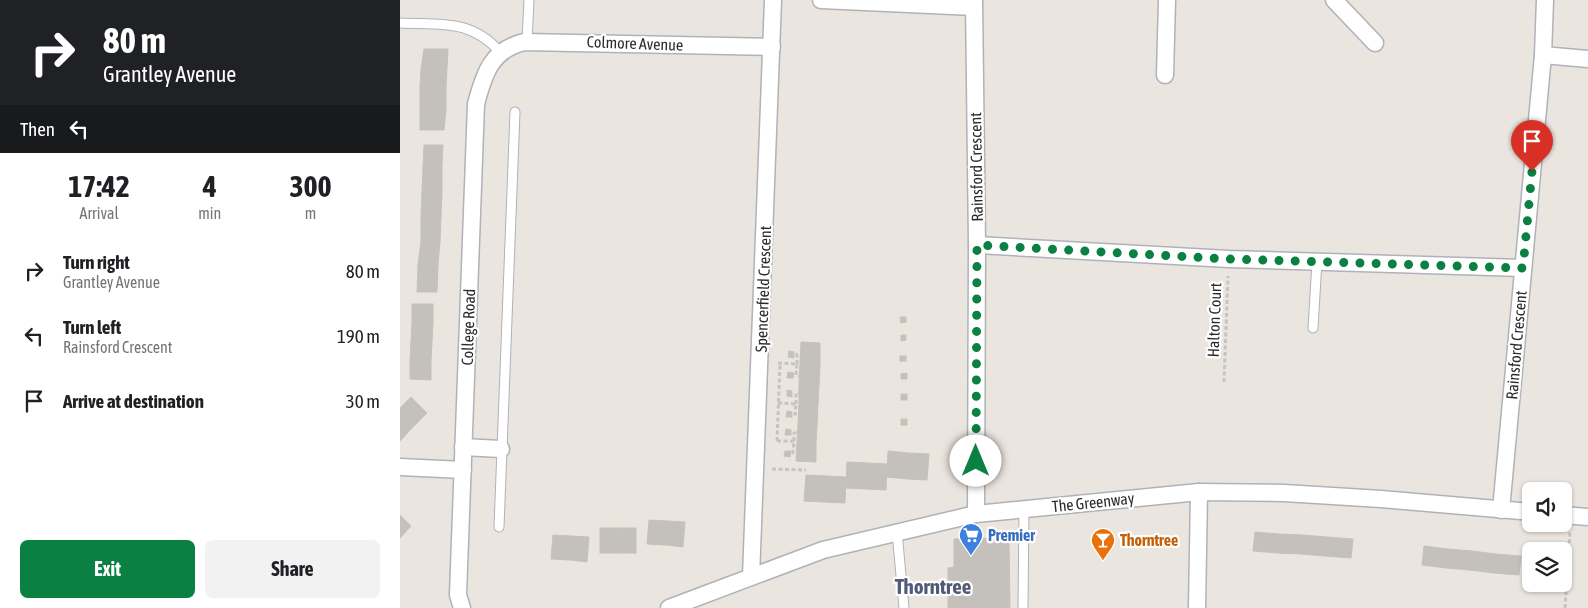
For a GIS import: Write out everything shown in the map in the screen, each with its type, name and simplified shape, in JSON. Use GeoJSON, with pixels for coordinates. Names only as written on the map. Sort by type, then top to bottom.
{"type":"FeatureCollection","features":[{"type":"Feature","properties":{"kind":"street","name":"Spencerfield Crescent"},"geometry":{"type":"LineString","coordinates":[[751,577],[774,0]]}},
{"type":"Feature","properties":{"kind":"street"},"geometry":{"type":"LineString","coordinates":[[821,0],[974,4]]}},
{"type":"Feature","properties":{"kind":"street"},"geometry":{"type":"LineString","coordinates":[[1165,75],[1167,0]]}},
{"type":"Feature","properties":{"kind":"street"},"geometry":{"type":"LineString","coordinates":[[1334,0],[1375,43]]}},
{"type":"Feature","properties":{"kind":"street","name":"Rainsford Crescent"},"geometry":{"type":"LineString","coordinates":[[1501,510],[1543,54],[1545,0]]}},
{"type":"Feature","properties":{"kind":"street","name":"Rainsford Crescent"},"geometry":{"type":"LineString","coordinates":[[974,4],[977,245],[976,514]]}},
{"type":"Feature","properties":{"kind":"street","name":"Colmore Avenue"},"geometry":{"type":"LineString","coordinates":[[500,52],[514,44],[527,41],[772,47]]}},
{"type":"Feature","properties":{"kind":"street","name":"College Road"},"geometry":{"type":"LineString","coordinates":[[462,608],[458,595],[476,104],[483,78],[500,52]]}},
{"type":"Feature","properties":{"kind":"street"},"geometry":{"type":"LineString","coordinates":[[1543,54],[1588,59]]}},
{"type":"Feature","properties":{"kind":"street"},"geometry":{"type":"LineString","coordinates":[[977,245],[1228,259],[1523,268]]}},
{"type":"Feature","properties":{"kind":"street"},"geometry":{"type":"LineString","coordinates":[[464,447],[501,449]]}},
{"type":"Feature","properties":{"kind":"street"},"geometry":{"type":"LineString","coordinates":[[400,468],[463,470]]}},
{"type":"Feature","properties":{"kind":"street"},"geometry":{"type":"LineString","coordinates":[[1197,608],[1198,492]]}},
{"type":"Feature","properties":{"kind":"street","name":"The Greenway"},"geometry":{"type":"LineString","coordinates":[[673,607],[822,550],[976,514],[1198,492],[1284,493],[1372,498],[1522,511]]}},
{"type":"Feature","properties":{"kind":"street"},"geometry":{"type":"LineString","coordinates":[[1572,515],[1588,517]]}},
{"type":"Feature","properties":{"kind":"lane"},"geometry":{"type":"LineString","coordinates":[[527,41],[529,0]]}},
{"type":"Feature","properties":{"kind":"lane"},"geometry":{"type":"LineString","coordinates":[[400,23],[459,26],[474,30],[490,40],[500,52]]}},
{"type":"Feature","properties":{"kind":"lane"},"geometry":{"type":"LineString","coordinates":[[499,527],[515,112]]}},
{"type":"Feature","properties":{"kind":"lane"},"geometry":{"type":"LineString","coordinates":[[1313,328],[1317,261]]}},
{"type":"Feature","properties":{"kind":"lane"},"geometry":{"type":"LineString","coordinates":[[1023,608],[1024,509]]}},
{"type":"Feature","properties":{"kind":"lane"},"geometry":{"type":"LineString","coordinates":[[897,532],[904,608]]}},
{"type":"Feature","properties":{"kind":"path","name":"Halton Court"},"geometry":{"type":"LineString","coordinates":[[1224,382],[1228,259]]}},
{"type":"Feature","properties":{"kind":"path"},"geometry":{"type":"LineString","coordinates":[[800,354],[797,354],[796,375],[800,376]]}},
{"type":"Feature","properties":{"kind":"path"},"geometry":{"type":"LineString","coordinates":[[794,441],[777,441],[778,403],[780,363],[797,364]]}},
{"type":"Feature","properties":{"kind":"path"},"geometry":{"type":"LineString","coordinates":[[798,415],[795,414],[796,393],[799,393]]}},
{"type":"Feature","properties":{"kind":"path"},"geometry":{"type":"LineString","coordinates":[[778,403],[796,404]]}},
{"type":"Feature","properties":{"kind":"path"},"geometry":{"type":"LineString","coordinates":[[796,454],[793,453],[794,433],[797,433]]}},
{"type":"Feature","properties":{"kind":"path"},"geometry":{"type":"LineString","coordinates":[[755,468],[806,470]]}},
{"type":"Feature","properties":{"kind":"path"},"geometry":{"type":"LineString","coordinates":[[1565,608],[1567,532]]}},
{"type":"Feature","properties":{"kind":"building"},"geometry":{"type":"Polygon","coordinates":[[[424,49],[448,49],[447,69],[421,69],[424,49]]]}},
{"type":"Feature","properties":{"kind":"building"},"geometry":{"type":"Polygon","coordinates":[[[421,69],[447,69],[446,87],[420,87],[421,69]]]}},
{"type":"Feature","properties":{"kind":"building"},"geometry":{"type":"Polygon","coordinates":[[[420,87],[446,87],[446,109],[420,109],[420,87]]]}},
{"type":"Feature","properties":{"kind":"building"},"geometry":{"type":"Polygon","coordinates":[[[420,109],[446,109],[444,130],[420,130],[420,109]]]}},
{"type":"Feature","properties":{"kind":"building"},"geometry":{"type":"Polygon","coordinates":[[[424,145],[443,145],[442,166],[423,167],[424,145]]]}},
{"type":"Feature","properties":{"kind":"building"},"geometry":{"type":"Polygon","coordinates":[[[442,166],[442,192],[422,191],[423,167],[442,166]]]}},
{"type":"Feature","properties":{"kind":"building"},"geometry":{"type":"Polygon","coordinates":[[[422,191],[442,192],[441,217],[421,216],[422,191]]]}},
{"type":"Feature","properties":{"kind":"building"},"geometry":{"type":"Polygon","coordinates":[[[421,216],[441,217],[440,241],[421,241],[421,216]]]}},
{"type":"Feature","properties":{"kind":"building"},"geometry":{"type":"Polygon","coordinates":[[[421,241],[440,241],[438,265],[418,264],[421,241]]]}},
{"type":"Feature","properties":{"kind":"building"},"geometry":{"type":"Polygon","coordinates":[[[418,264],[438,265],[437,292],[417,292],[418,264]]]}},
{"type":"Feature","properties":{"kind":"building"},"geometry":{"type":"Polygon","coordinates":[[[412,304],[433,304],[433,323],[412,323],[412,304]]]}},
{"type":"Feature","properties":{"kind":"building"},"geometry":{"type":"Polygon","coordinates":[[[900,317],[906,317],[906,322],[901,323],[900,317]]]}},
{"type":"Feature","properties":{"kind":"building"},"geometry":{"type":"Polygon","coordinates":[[[412,323],[433,323],[432,342],[411,342],[412,323]]]}},
{"type":"Feature","properties":{"kind":"building"},"geometry":{"type":"Polygon","coordinates":[[[901,335],[906,335],[906,340],[901,341],[901,335]]]}},
{"type":"Feature","properties":{"kind":"building"},"geometry":{"type":"Polygon","coordinates":[[[411,342],[432,342],[431,361],[410,361],[411,342]]]}},
{"type":"Feature","properties":{"kind":"building"},"geometry":{"type":"Polygon","coordinates":[[[801,342],[820,343],[820,364],[800,363],[801,342]]]}},
{"type":"Feature","properties":{"kind":"building"},"geometry":{"type":"Polygon","coordinates":[[[789,351],[794,352],[794,358],[788,357],[789,351]]]}},
{"type":"Feature","properties":{"kind":"building"},"geometry":{"type":"Polygon","coordinates":[[[900,356],[906,356],[906,361],[900,361],[900,356]]]}},
{"type":"Feature","properties":{"kind":"building"},"geometry":{"type":"Polygon","coordinates":[[[410,361],[431,361],[431,380],[410,379],[410,361]]]}},
{"type":"Feature","properties":{"kind":"building"},"geometry":{"type":"Polygon","coordinates":[[[800,363],[820,364],[819,385],[799,384],[800,363]]]}},
{"type":"Feature","properties":{"kind":"building"},"geometry":{"type":"Polygon","coordinates":[[[788,372],[794,373],[793,378],[787,378],[788,372]]]}},
{"type":"Feature","properties":{"kind":"building"},"geometry":{"type":"Polygon","coordinates":[[[907,373],[907,379],[901,379],[901,374],[907,373]]]}},
{"type":"Feature","properties":{"kind":"building"},"geometry":{"type":"Polygon","coordinates":[[[799,384],[819,385],[818,404],[799,403],[799,384]]]}},
{"type":"Feature","properties":{"kind":"building"},"geometry":{"type":"Polygon","coordinates":[[[787,390],[792,391],[792,397],[787,396],[787,390]]]}},
{"type":"Feature","properties":{"kind":"building"},"geometry":{"type":"Polygon","coordinates":[[[901,394],[907,394],[907,400],[901,400],[901,394]]]}},
{"type":"Feature","properties":{"kind":"building"},"geometry":{"type":"Polygon","coordinates":[[[411,397],[427,413],[413,427],[400,415],[400,408],[411,397]]]}},
{"type":"Feature","properties":{"kind":"building"},"geometry":{"type":"Polygon","coordinates":[[[799,403],[818,404],[817,425],[798,424],[799,403]]]}},
{"type":"Feature","properties":{"kind":"building"},"geometry":{"type":"Polygon","coordinates":[[[787,411],[792,412],[792,417],[786,417],[787,411]]]}},
{"type":"Feature","properties":{"kind":"building"},"geometry":{"type":"Polygon","coordinates":[[[400,415],[413,427],[400,441],[400,415]]]}},
{"type":"Feature","properties":{"kind":"building"},"geometry":{"type":"Polygon","coordinates":[[[901,419],[907,419],[907,425],[901,425],[901,419]]]}},
{"type":"Feature","properties":{"kind":"building"},"geometry":{"type":"Polygon","coordinates":[[[798,424],[817,425],[816,443],[797,443],[798,424]]]}},
{"type":"Feature","properties":{"kind":"building"},"geometry":{"type":"Polygon","coordinates":[[[786,429],[791,430],[791,435],[785,435],[786,429]]]}},
{"type":"Feature","properties":{"kind":"building"},"geometry":{"type":"Polygon","coordinates":[[[797,443],[816,443],[816,462],[796,461],[797,443]]]}},
{"type":"Feature","properties":{"kind":"building"},"geometry":{"type":"Polygon","coordinates":[[[785,451],[791,451],[790,457],[784,456],[785,451]]]}},
{"type":"Feature","properties":{"kind":"building"},"geometry":{"type":"Polygon","coordinates":[[[888,451],[909,453],[907,479],[887,477],[888,451]]]}},
{"type":"Feature","properties":{"kind":"building"},"geometry":{"type":"Polygon","coordinates":[[[909,453],[929,454],[927,480],[907,479],[909,453]]]}},
{"type":"Feature","properties":{"kind":"building"},"geometry":{"type":"Polygon","coordinates":[[[847,462],[867,463],[866,489],[846,488],[847,462]]]}},
{"type":"Feature","properties":{"kind":"building"},"geometry":{"type":"Polygon","coordinates":[[[867,463],[887,464],[886,490],[866,489],[867,463]]]}},
{"type":"Feature","properties":{"kind":"building"},"geometry":{"type":"Polygon","coordinates":[[[806,475],[826,476],[825,502],[804,501],[806,475]]]}},
{"type":"Feature","properties":{"kind":"building"},"geometry":{"type":"Polygon","coordinates":[[[826,476],[846,477],[845,503],[825,502],[826,476]]]}},
{"type":"Feature","properties":{"kind":"building"},"geometry":{"type":"Polygon","coordinates":[[[400,515],[411,526],[400,538],[400,515]]]}},
{"type":"Feature","properties":{"kind":"building"},"geometry":{"type":"Polygon","coordinates":[[[649,520],[667,521],[666,545],[647,544],[649,520]]]}},
{"type":"Feature","properties":{"kind":"building"},"geometry":{"type":"Polygon","coordinates":[[[667,521],[685,522],[683,547],[666,545],[667,521]]]}},
{"type":"Feature","properties":{"kind":"building"},"geometry":{"type":"Polygon","coordinates":[[[600,528],[619,528],[619,553],[600,553],[600,528]]]}},
{"type":"Feature","properties":{"kind":"building"},"geometry":{"type":"Polygon","coordinates":[[[619,528],[636,528],[636,553],[619,553],[619,528]]]}},
{"type":"Feature","properties":{"kind":"building"},"geometry":{"type":"Polygon","coordinates":[[[1255,532],[1279,534],[1277,553],[1253,551],[1255,532]]]}},
{"type":"Feature","properties":{"kind":"building"},"geometry":{"type":"Polygon","coordinates":[[[1279,534],[1303,535],[1301,554],[1277,553],[1279,534]]]}},
{"type":"Feature","properties":{"kind":"building"},"geometry":{"type":"Polygon","coordinates":[[[553,535],[571,536],[570,560],[551,559],[553,535]]]}},
{"type":"Feature","properties":{"kind":"building"},"geometry":{"type":"Polygon","coordinates":[[[1303,535],[1327,537],[1325,556],[1301,554],[1303,535]]]}},
{"type":"Feature","properties":{"kind":"building"},"geometry":{"type":"Polygon","coordinates":[[[571,536],[589,537],[587,562],[570,560],[571,536]]]}},
{"type":"Feature","properties":{"kind":"building"},"geometry":{"type":"Polygon","coordinates":[[[1327,537],[1353,539],[1351,558],[1325,556],[1327,537]]]}},
{"type":"Feature","properties":{"kind":"building"},"geometry":{"type":"Polygon","coordinates":[[[1009,538],[1010,608],[948,608],[948,568],[954,567],[954,539],[1009,538]]]}},
{"type":"Feature","properties":{"kind":"building"},"geometry":{"type":"Polygon","coordinates":[[[1424,546],[1448,549],[1446,568],[1422,565],[1424,546]]]}},
{"type":"Feature","properties":{"kind":"building"},"geometry":{"type":"Polygon","coordinates":[[[1448,549],[1472,551],[1469,570],[1446,568],[1448,549]]]}},
{"type":"Feature","properties":{"kind":"building"},"geometry":{"type":"Polygon","coordinates":[[[1472,551],[1496,554],[1494,573],[1469,570],[1472,551]]]}},
{"type":"Feature","properties":{"kind":"building"},"geometry":{"type":"Polygon","coordinates":[[[1496,554],[1521,556],[1519,575],[1494,573],[1496,554]]]}},
{"type":"Feature","properties":{"kind":"place","name":"Premier"},"geometry":{"type":"Point","coordinates":[971,556]}},
{"type":"Feature","properties":{"kind":"place","name":"Thorntree"},"geometry":{"type":"Point","coordinates":[1103,561]}},
{"type":"Feature","properties":{"kind":"district","name":"Thorntree"},"geometry":{"type":"Point","coordinates":[933,587]}},
{"type":"Feature","properties":{"kind":"route"},"geometry":{"type":"LineString","coordinates":[[976,461],[977,245],[1228,259],[1523,268],[1532,171]]}}]}
